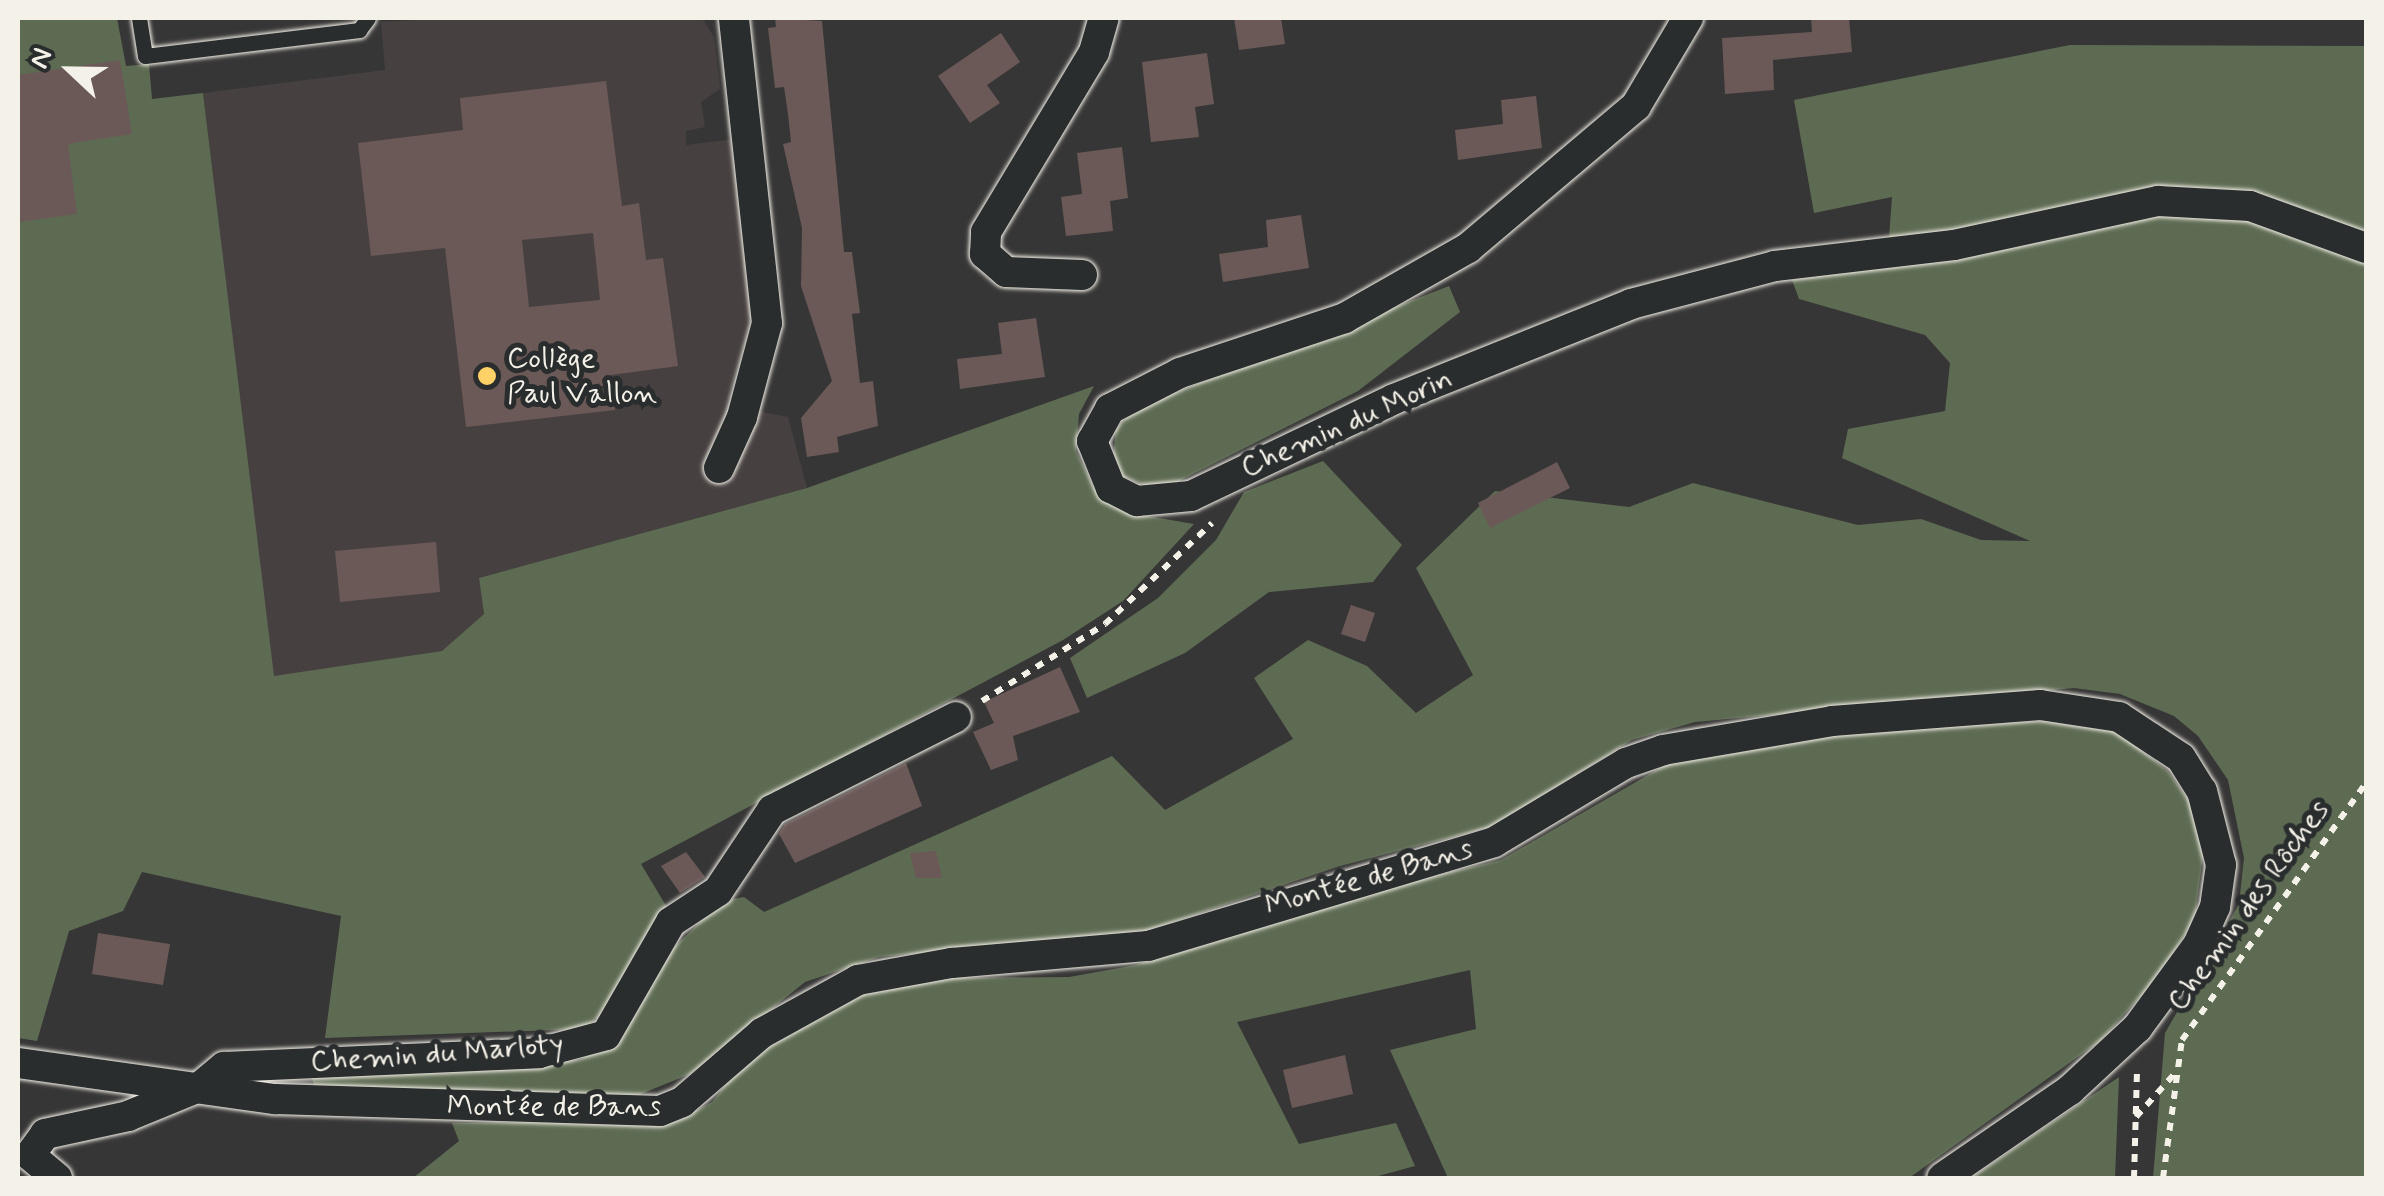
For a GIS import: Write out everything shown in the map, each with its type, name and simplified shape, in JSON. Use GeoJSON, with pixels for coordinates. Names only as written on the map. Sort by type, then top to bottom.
{"type":"FeatureCollection","features":[{"type":"Feature","properties":{"kind":"street"},"geometry":{"type":"LineString","coordinates":[[719,468],[742,417],[767,322],[734,18]]}},
{"type":"Feature","properties":{"kind":"street"},"geometry":{"type":"LineString","coordinates":[[1082,275],[1006,272],[985,254],[986,232],[1094,52],[1104,18]]}},
{"type":"Feature","properties":{"kind":"street","name":"Chemin du Morin"},"geometry":{"type":"LineString","coordinates":[[1688,18],[1636,106],[1468,248],[1345,318],[1180,372],[1110,409],[1092,441],[1110,488],[1137,502],[1191,496],[1394,399],[1631,304],[1775,266],[1954,245],[2158,201],[2250,206],[2366,248]]}},
{"type":"Feature","properties":{"kind":"street","name":"Montée de Bans"},"geometry":{"type":"LineString","coordinates":[[18,1063],[388,1106],[660,1111],[682,1102],[762,1033],[858,980],[952,963],[1148,946],[1494,842],[1626,763],[1730,734],[2040,706],[2086,706],[2149,731],[2181,758],[2217,828],[2215,907],[2198,944],[2137,1028],[2070,1090],[1942,1178]]}},
{"type":"Feature","properties":{"kind":"street","name":"Chemin du Marloty"},"geometry":{"type":"LineString","coordinates":[[57,1178],[30,1155],[45,1134],[128,1116],[201,1086],[224,1067],[539,1053],[606,1035],[671,922],[718,891],[772,810],[956,718]]}},
{"type":"Feature","properties":{"kind":"lane"},"geometry":{"type":"LineString","coordinates":[[158,18],[140,19],[145,56],[359,30],[368,18]]}},
{"type":"Feature","properties":{"kind":"path"},"geometry":{"type":"LineString","coordinates":[[956,718],[1106,624],[1216,520],[1226,480]]}},
{"type":"Feature","properties":{"kind":"path","name":"Chemin des Rôches"},"geometry":{"type":"LineString","coordinates":[[2163,1178],[2182,1040],[2210,992],[2366,783]]}},
{"type":"Feature","properties":{"kind":"path"},"geometry":{"type":"LineString","coordinates":[[2134,1178],[2137,1028]]}},
{"type":"Feature","properties":{"kind":"path"},"geometry":{"type":"LineString","coordinates":[[2136,1117],[2178,1070]]}},
{"type":"Feature","properties":{"kind":"shaded area","name":"Collège Paul Vallon"},"geometry":{"type":"Polygon","coordinates":[[[451,18],[702,18],[714,37],[720,89],[701,102],[705,127],[686,131],[686,145],[735,139],[754,306],[727,405],[788,417],[807,488],[479,578],[484,614],[442,651],[273,677],[203,93],[385,70],[381,22],[451,18]]]}},
{"type":"Feature","properties":{"kind":"green space"},"geometry":{"type":"Polygon","coordinates":[[[18,18],[117,18],[126,66],[149,64],[152,99],[203,93],[274,676],[442,651],[484,614],[479,578],[807,488],[1094,386],[1079,414],[1076,451],[1097,494],[1124,512],[1194,524],[1123,601],[1063,640],[641,864],[668,909],[605,1011],[584,1029],[325,1038],[341,916],[142,872],[123,911],[69,931],[37,1041],[18,1038],[18,18]]]}},
{"type":"Feature","properties":{"kind":"green space"},"geometry":{"type":"Polygon","coordinates":[[[2070,45],[2366,46],[2366,1178],[2153,1178],[2165,1033],[2239,904],[2244,858],[2228,780],[2198,736],[2174,716],[2120,694],[2074,688],[1695,722],[1632,740],[1491,827],[1340,866],[1143,932],[879,957],[805,982],[690,1074],[636,1096],[315,1088],[311,1076],[580,1060],[620,1039],[665,956],[722,901],[744,897],[764,912],[1112,756],[1165,810],[1293,739],[1254,678],[1308,640],[1367,666],[1416,713],[1473,675],[1416,568],[1495,491],[1629,507],[1693,483],[1858,525],[1921,519],[1981,540],[2030,541],[1842,458],[1848,429],[1945,411],[1950,363],[1925,335],[1799,299],[1792,280],[1887,266],[1892,197],[1814,213],[1794,100],[2070,45]]]}},
{"type":"Feature","properties":{"kind":"green space"},"geometry":{"type":"Polygon","coordinates":[[[1449,286],[1460,312],[1358,391],[1175,483],[1154,489],[1122,476],[1113,457],[1116,429],[1136,408],[1449,286]]]}},
{"type":"Feature","properties":{"kind":"green space"},"geometry":{"type":"Polygon","coordinates":[[[1323,461],[1402,545],[1373,582],[1269,592],[1185,653],[1087,698],[1070,658],[1158,598],[1216,540],[1244,492],[1323,461]]]}},
{"type":"Feature","properties":{"kind":"green space"},"geometry":{"type":"Polygon","coordinates":[[[2044,721],[2117,732],[2168,771],[2195,810],[2204,847],[2195,918],[2158,977],[2100,1041],[1909,1178],[1448,1178],[1390,1050],[1476,1029],[1470,970],[1237,1022],[1299,1144],[1396,1123],[1415,1166],[1371,1178],[413,1178],[459,1141],[452,1123],[677,1121],[712,1102],[750,1055],[808,1017],[865,994],[930,978],[1069,977],[1136,965],[1324,902],[1501,860],[1667,764],[1831,734],[2044,721]]]}},
{"type":"Feature","properties":{"kind":"green space"},"geometry":{"type":"Polygon","coordinates":[[[2119,1077],[2115,1178],[1971,1178],[2119,1077]]]}},
{"type":"Feature","properties":{"kind":"building"},"geometry":{"type":"Polygon","coordinates":[[[775,18],[822,21],[844,252],[852,252],[860,313],[852,314],[860,383],[873,381],[878,426],[837,437],[839,452],[807,457],[801,418],[832,381],[801,286],[802,228],[783,144],[791,142],[788,114],[784,87],[775,88],[768,28],[776,27],[775,18]]]}},
{"type":"Feature","properties":{"kind":"building"},"geometry":{"type":"Polygon","coordinates":[[[1234,18],[1281,18],[1285,44],[1239,50],[1234,18]]]}},
{"type":"Feature","properties":{"kind":"building"},"geometry":{"type":"Polygon","coordinates":[[[1811,18],[1849,18],[1852,52],[1773,60],[1774,90],[1725,94],[1722,38],[1812,32],[1811,18]]]}},
{"type":"Feature","properties":{"kind":"building"},"geometry":{"type":"Polygon","coordinates":[[[1001,33],[1020,62],[987,85],[1000,103],[970,123],[938,76],[1001,33]]]}},
{"type":"Feature","properties":{"kind":"building"},"geometry":{"type":"Polygon","coordinates":[[[1207,53],[1214,104],[1195,107],[1199,137],[1151,142],[1142,62],[1207,53]]]}},
{"type":"Feature","properties":{"kind":"building"},"geometry":{"type":"Polygon","coordinates":[[[120,60],[132,134],[68,144],[77,214],[18,222],[18,75],[120,60]]]}},
{"type":"Feature","properties":{"kind":"building"},"geometry":{"type":"Polygon","coordinates":[[[606,81],[622,206],[639,203],[646,260],[663,258],[678,366],[611,375],[615,410],[466,427],[445,248],[371,256],[358,143],[463,130],[460,98],[606,81]],[[593,233],[522,240],[529,307],[600,300],[593,233]]]}},
{"type":"Feature","properties":{"kind":"building"},"geometry":{"type":"Polygon","coordinates":[[[1536,96],[1542,148],[1458,160],[1455,130],[1503,124],[1501,100],[1536,96]]]}},
{"type":"Feature","properties":{"kind":"building"},"geometry":{"type":"Polygon","coordinates":[[[1122,147],[1128,198],[1110,201],[1113,231],[1066,236],[1061,197],[1082,194],[1077,153],[1122,147]]]}},
{"type":"Feature","properties":{"kind":"building"},"geometry":{"type":"Polygon","coordinates":[[[1301,215],[1309,268],[1223,282],[1219,254],[1268,247],[1266,220],[1301,215]]]}},
{"type":"Feature","properties":{"kind":"building"},"geometry":{"type":"Polygon","coordinates":[[[1036,318],[1045,377],[960,389],[957,359],[1002,354],[998,323],[1036,318]]]}},
{"type":"Feature","properties":{"kind":"building"},"geometry":{"type":"Polygon","coordinates":[[[1557,462],[1570,488],[1490,528],[1478,503],[1557,462]]]}},
{"type":"Feature","properties":{"kind":"building"},"geometry":{"type":"Polygon","coordinates":[[[436,542],[440,592],[340,602],[335,551],[436,542]]]}},
{"type":"Feature","properties":{"kind":"building"},"geometry":{"type":"Polygon","coordinates":[[[1351,605],[1375,613],[1365,642],[1341,634],[1351,605]]]}},
{"type":"Feature","properties":{"kind":"building"},"geometry":{"type":"Polygon","coordinates":[[[1060,667],[1080,712],[1013,736],[1018,760],[991,770],[973,732],[994,723],[984,702],[1060,667]]]}},
{"type":"Feature","properties":{"kind":"building"},"geometry":{"type":"Polygon","coordinates":[[[906,763],[922,806],[795,863],[779,834],[785,824],[906,763]]]}},
{"type":"Feature","properties":{"kind":"building"},"geometry":{"type":"Polygon","coordinates":[[[936,851],[942,878],[916,878],[910,853],[936,851]]]}},
{"type":"Feature","properties":{"kind":"building"},"geometry":{"type":"Polygon","coordinates":[[[686,852],[705,877],[680,893],[661,866],[686,852]]]}},
{"type":"Feature","properties":{"kind":"building"},"geometry":{"type":"Polygon","coordinates":[[[98,933],[170,944],[163,985],[92,974],[98,933]]]}},
{"type":"Feature","properties":{"kind":"building"},"geometry":{"type":"Polygon","coordinates":[[[1345,1055],[1353,1094],[1292,1108],[1283,1070],[1345,1055]]]}},
{"type":"Feature","properties":{"kind":"place","name":"Collège Paul Vallon"},"geometry":{"type":"Point","coordinates":[487,376]}}]}
